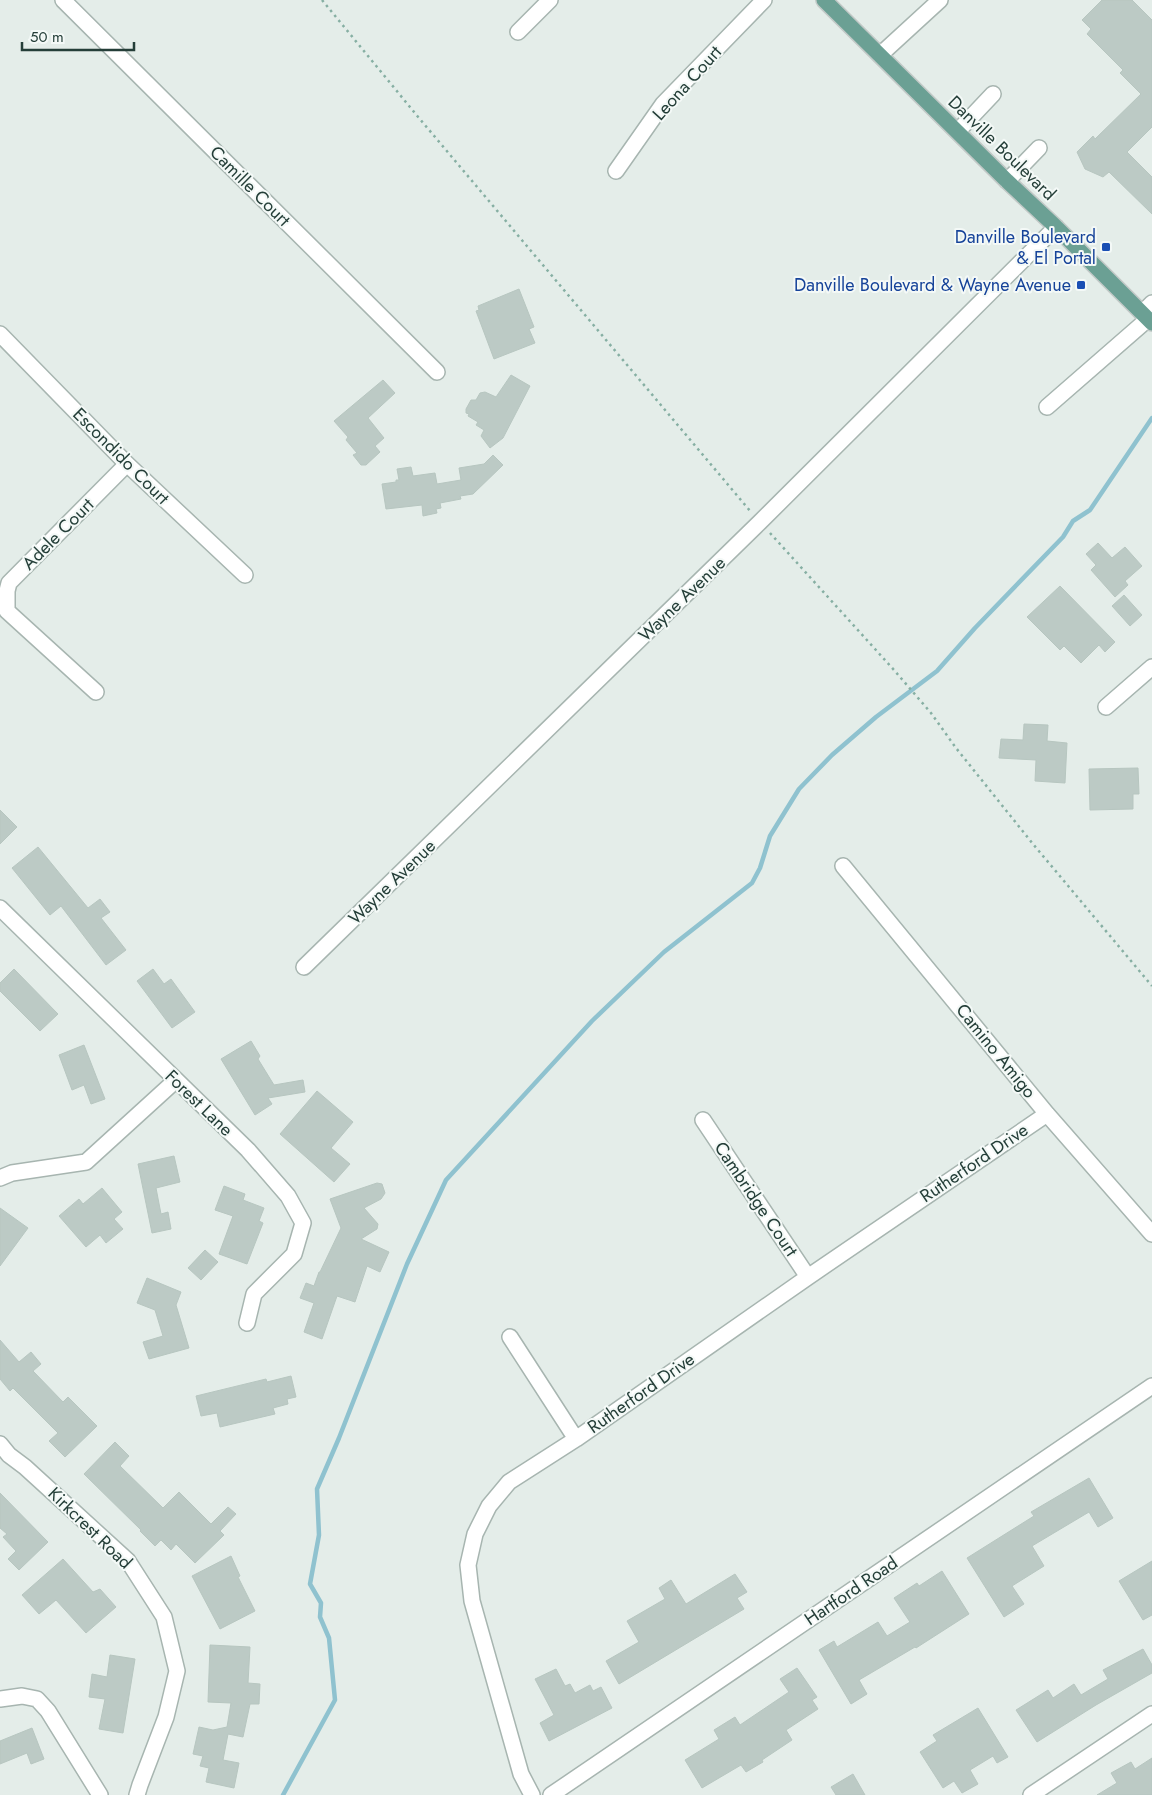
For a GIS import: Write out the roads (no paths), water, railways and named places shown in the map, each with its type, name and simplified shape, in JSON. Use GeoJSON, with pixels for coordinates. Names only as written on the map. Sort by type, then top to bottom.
{"type":"FeatureCollection","features":[{"type":"Feature","properties":{"kind":"main road","name":"Danville Boulevard"},"geometry":{"type":"LineString","coordinates":[[824,0],[1007,181],[1148,314]]}},
{"type":"Feature","properties":{"kind":"street","name":"Camille Court"},"geometry":{"type":"LineString","coordinates":[[63,0],[437,372]]}},
{"type":"Feature","properties":{"kind":"street"},"geometry":{"type":"LineString","coordinates":[[518,32],[550,0]]}},
{"type":"Feature","properties":{"kind":"street","name":"Leona Court"},"geometry":{"type":"LineString","coordinates":[[616,171],[663,104],[764,0]]}},
{"type":"Feature","properties":{"kind":"street"},"geometry":{"type":"LineString","coordinates":[[880,55],[940,0]]}},
{"type":"Feature","properties":{"kind":"street"},"geometry":{"type":"LineString","coordinates":[[958,131],[993,94]]}},
{"type":"Feature","properties":{"kind":"street"},"geometry":{"type":"LineString","coordinates":[[1007,181],[1039,148]]}},
{"type":"Feature","properties":{"kind":"street","name":"Wayne Avenue"},"geometry":{"type":"LineString","coordinates":[[304,967],[760,522],[1056,227]]}},
{"type":"Feature","properties":{"kind":"street"},"geometry":{"type":"LineString","coordinates":[[1047,407],[1148,314]]}},
{"type":"Feature","properties":{"kind":"street","name":"Escondido Court"},"geometry":{"type":"LineString","coordinates":[[0,334],[127,464],[245,575]]}},
{"type":"Feature","properties":{"kind":"street","name":"Adele Court"},"geometry":{"type":"LineString","coordinates":[[96,692],[6,611],[7,591],[9,583],[127,464]]}},
{"type":"Feature","properties":{"kind":"street"},"geometry":{"type":"LineString","coordinates":[[1106,707],[1152,667]]}},
{"type":"Feature","properties":{"kind":"street","name":"Camino Amigo"},"geometry":{"type":"LineString","coordinates":[[843,866],[1047,1114],[1152,1234]]}},
{"type":"Feature","properties":{"kind":"street","name":"Forest Lane"},"geometry":{"type":"LineString","coordinates":[[0,908],[253,1157],[288,1196],[303,1223],[294,1254],[254,1294],[247,1323]]}},
{"type":"Feature","properties":{"kind":"street"},"geometry":{"type":"LineString","coordinates":[[0,1178],[12,1173],[86,1162],[175,1081]]}},
{"type":"Feature","properties":{"kind":"street","name":"Rutherford Drive"},"geometry":{"type":"LineString","coordinates":[[532,1795],[521,1774],[472,1601],[468,1565],[475,1534],[489,1506],[509,1482],[576,1439],[808,1277],[1047,1114]]}},
{"type":"Feature","properties":{"kind":"street","name":"Cambridge Court"},"geometry":{"type":"LineString","coordinates":[[703,1120],[808,1277]]}},
{"type":"Feature","properties":{"kind":"street"},"geometry":{"type":"LineString","coordinates":[[510,1337],[576,1439]]}},
{"type":"Feature","properties":{"kind":"street","name":"Hartford Road"},"geometry":{"type":"LineString","coordinates":[[551,1795],[1152,1386]]}},
{"type":"Feature","properties":{"kind":"street","name":"Kirkcrest Road"},"geometry":{"type":"LineString","coordinates":[[3,1454],[25,1467],[128,1561],[164,1617],[177,1671],[166,1717],[137,1795]]}},
{"type":"Feature","properties":{"kind":"street"},"geometry":{"type":"LineString","coordinates":[[0,1699],[22,1696],[37,1699],[48,1711],[100,1795]]}},
{"type":"Feature","properties":{"kind":"street"},"geometry":{"type":"LineString","coordinates":[[1031,1795],[1152,1714]]}},
{"type":"Feature","properties":{"kind":"waterway"},"geometry":{"type":"LineString","coordinates":[[283,1795],[335,1700],[329,1638],[320,1617],[321,1603],[310,1584],[319,1535],[317,1489],[407,1264],[446,1180],[592,1021],[664,952],[752,883],[760,868],[770,836],[799,789],[832,755],[876,717],[937,671],[975,628],[1063,537],[1073,521],[1090,510],[1152,418]]}},
{"type":"Feature","properties":{"kind":"place","name":"Danville Boulevard & El Portal"},"geometry":{"type":"Point","coordinates":[1106,247]}},
{"type":"Feature","properties":{"kind":"place","name":"Danville Boulevard & Wayne Avenue"},"geometry":{"type":"Point","coordinates":[1081,285]}}]}
